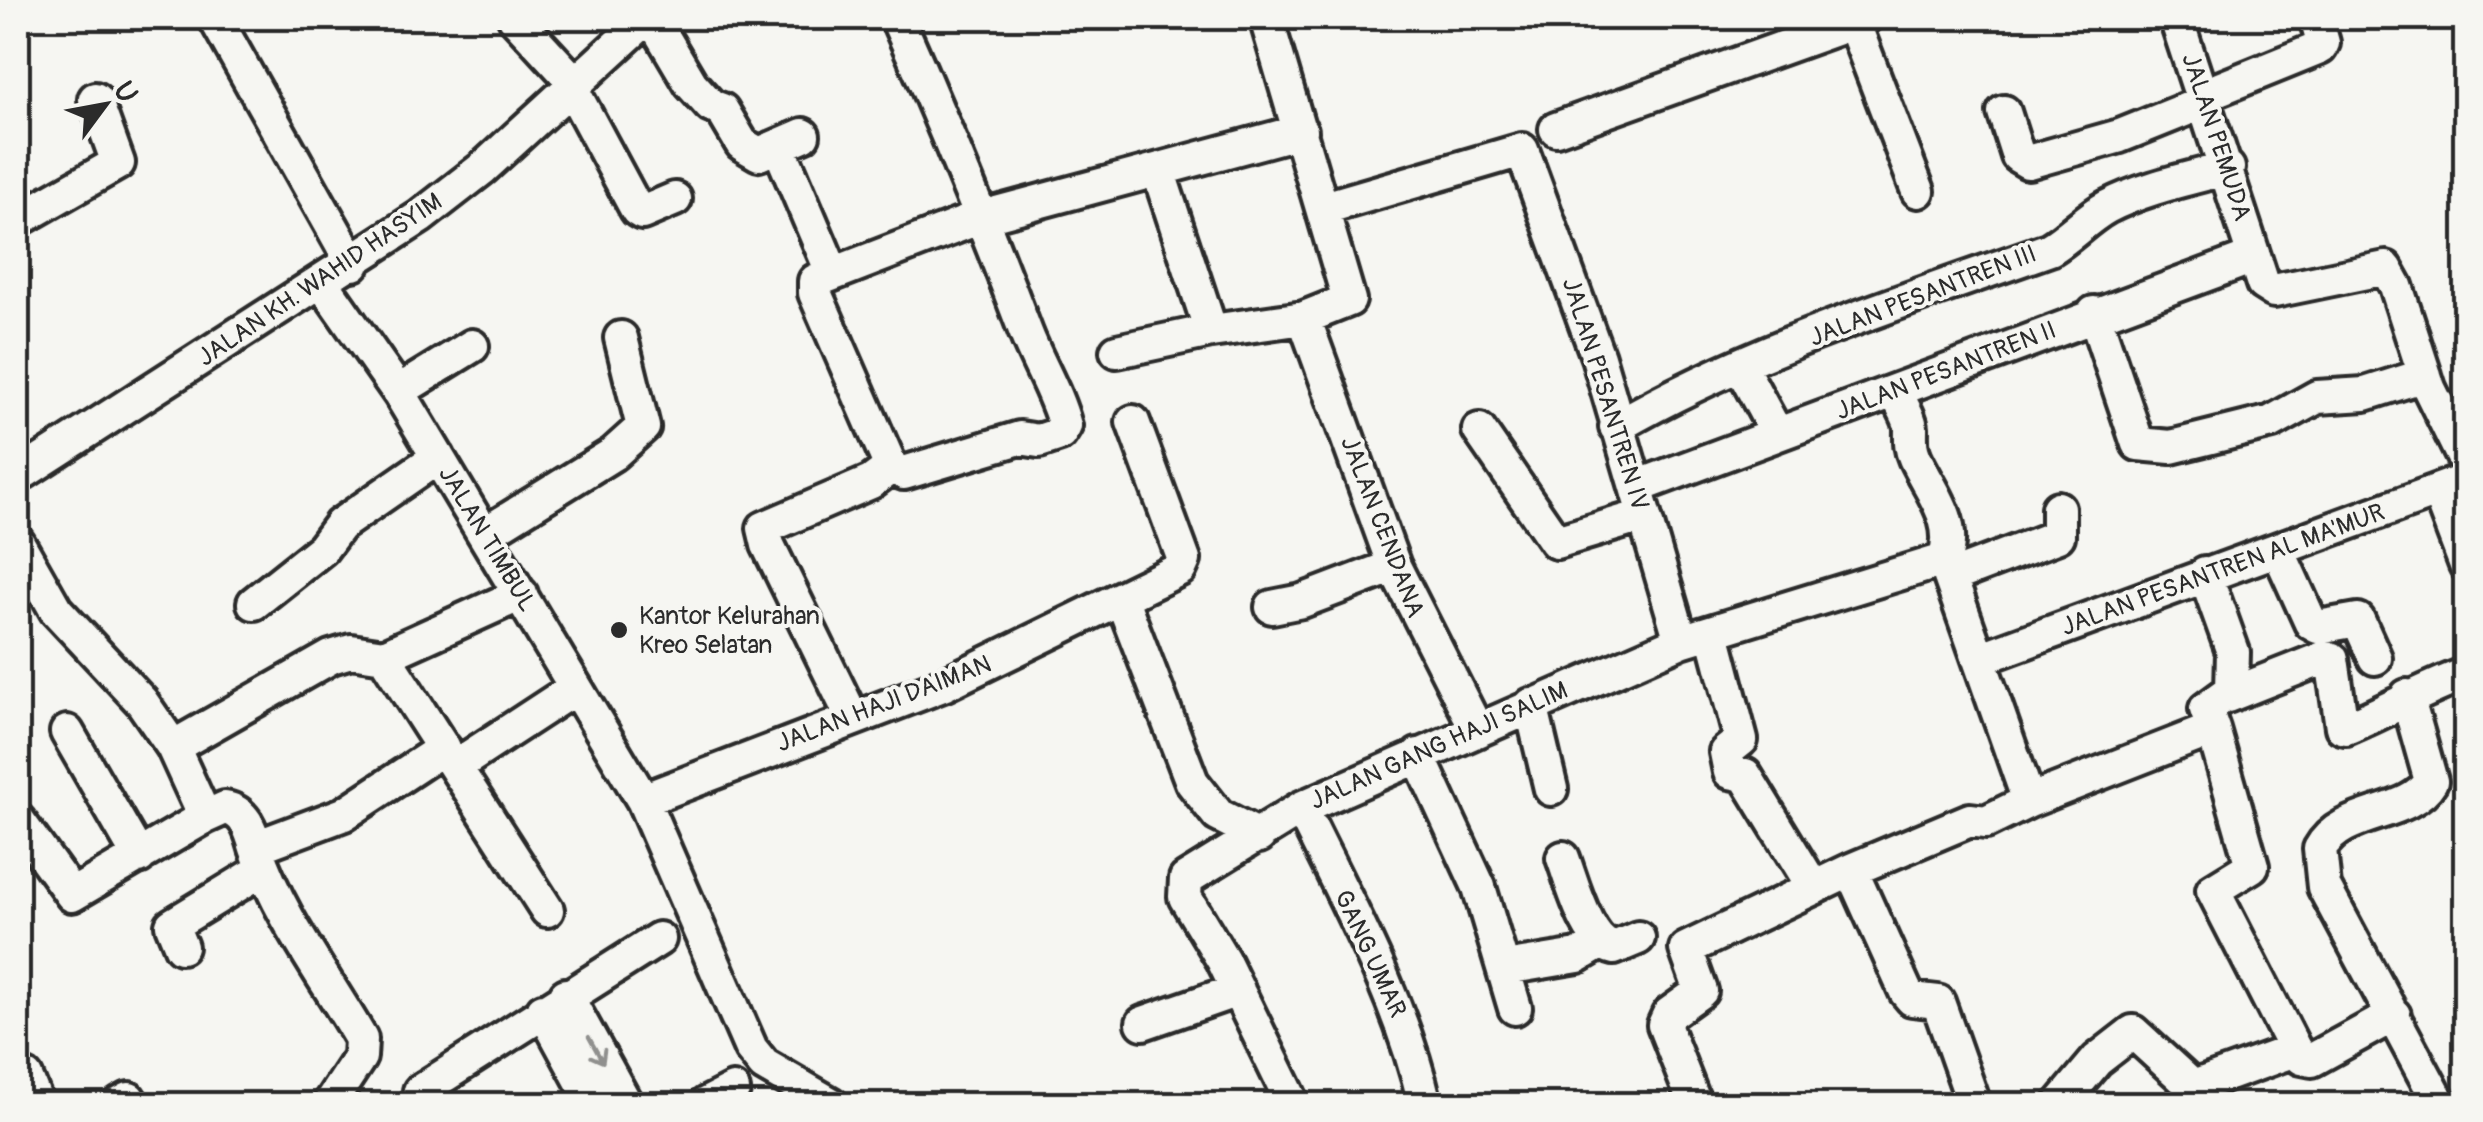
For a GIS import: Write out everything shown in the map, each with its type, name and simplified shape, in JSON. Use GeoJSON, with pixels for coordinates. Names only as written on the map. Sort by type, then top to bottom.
{"type":"FeatureCollection","features":[{"type":"Feature","properties":{"kind":"street"},"geometry":{"type":"LineString","coordinates":[[215,18],[353,264]]}},
{"type":"Feature","properties":{"kind":"street"},"geometry":{"type":"LineString","coordinates":[[515,18],[574,86],[638,210],[642,214],[675,198]]}},
{"type":"Feature","properties":{"kind":"street"},"geometry":{"type":"LineString","coordinates":[[649,18],[691,84],[711,106],[722,110],[742,144],[758,154],[791,141],[832,272]]}},
{"type":"Feature","properties":{"kind":"street","name":"JALAN KH. WAHID HASYIM"},"geometry":{"type":"LineString","coordinates":[[18,474],[353,264],[484,168],[649,18]]}},
{"type":"Feature","properties":{"kind":"street"},"geometry":{"type":"LineString","coordinates":[[897,18],[978,218],[1065,426],[1060,434],[1039,441],[1020,438],[904,473],[891,467],[815,294],[815,281],[978,218],[1301,131]]}},
{"type":"Feature","properties":{"kind":"street"},"geometry":{"type":"LineString","coordinates":[[1117,351],[1211,331],[1304,318],[1349,300],[1266,18]]}},
{"type":"Feature","properties":{"kind":"street","name":"JALAN PEMUDA"},"geometry":{"type":"LineString","coordinates":[[2176,18],[2228,168],[2253,257]]}},
{"type":"Feature","properties":{"kind":"street"},"geometry":{"type":"LineString","coordinates":[[2004,112],[2018,156],[2028,162],[2120,136],[2320,48],[2323,43],[2316,18]]}},
{"type":"Feature","properties":{"kind":"street"},"geometry":{"type":"LineString","coordinates":[[1556,129],[1863,19],[1918,190]]}},
{"type":"Feature","properties":{"kind":"street"},"geometry":{"type":"LineString","coordinates":[[18,220],[118,163],[95,99]]}},
{"type":"Feature","properties":{"kind":"street","name":"JALAN PESANTREN IV"},"geometry":{"type":"LineString","coordinates":[[1324,208],[1522,150],[1598,356],[1641,501],[1741,740],[1726,752],[1730,772],[1745,775],[1814,888]]}},
{"type":"Feature","properties":{"kind":"street","name":"JALAN PESANTREN III"},"geometry":{"type":"LineString","coordinates":[[1616,427],[1674,394],[1859,317],[2050,249],[2078,232],[2103,209],[2133,196],[2228,168]]}},
{"type":"Feature","properties":{"kind":"street"},"geometry":{"type":"LineString","coordinates":[[1158,170],[1211,331]]}},
{"type":"Feature","properties":{"kind":"street"},"geometry":{"type":"LineString","coordinates":[[2253,257],[2263,284],[2274,291],[2386,268],[2396,286],[2425,375],[2466,463]]}},
{"type":"Feature","properties":{"kind":"street","name":"JALAN PESANTREN II"},"geometry":{"type":"LineString","coordinates":[[1478,430],[1556,542],[1777,434],[2253,257]]}},
{"type":"Feature","properties":{"kind":"street","name":"JALAN TIMBUL"},"geometry":{"type":"LineString","coordinates":[[323,284],[398,392],[486,533],[642,800],[751,1049],[764,1065],[830,1104]]}},
{"type":"Feature","properties":{"kind":"street"},"geometry":{"type":"LineString","coordinates":[[2094,313],[2138,444],[2147,447],[2171,447],[2272,422],[2316,398],[2366,394],[2425,375]]}},
{"type":"Feature","properties":{"kind":"street","name":"JALAN CENDANA"},"geometry":{"type":"LineString","coordinates":[[1304,318],[1394,566],[1476,728]]}},
{"type":"Feature","properties":{"kind":"street"},"geometry":{"type":"LineString","coordinates":[[486,533],[612,454],[643,427],[621,338]]}},
{"type":"Feature","properties":{"kind":"street"},"geometry":{"type":"LineString","coordinates":[[398,392],[472,346]]}},
{"type":"Feature","properties":{"kind":"street"},"geometry":{"type":"LineString","coordinates":[[1742,368],[1777,434]]}},
{"type":"Feature","properties":{"kind":"street"},"geometry":{"type":"LineString","coordinates":[[1895,392],[1911,426],[1908,439],[1916,462],[1942,509],[1950,544],[1947,568],[2036,798]]}},
{"type":"Feature","properties":{"kind":"street","name":"JALAN HAJI DAIMAN"},"geometry":{"type":"LineString","coordinates":[[642,800],[945,684],[1176,572],[1184,560],[1132,422]]}},
{"type":"Feature","properties":{"kind":"street"},"geometry":{"type":"LineString","coordinates":[[254,602],[322,549],[340,525],[438,458]]}},
{"type":"Feature","properties":{"kind":"street"},"geometry":{"type":"LineString","coordinates":[[852,717],[763,534],[767,524],[870,482],[891,467]]}},
{"type":"Feature","properties":{"kind":"street"},"geometry":{"type":"LineString","coordinates":[[2452,486],[2466,566]]}},
{"type":"Feature","properties":{"kind":"street","name":"JALAN PESANTREN AL MA'MUR"},"geometry":{"type":"LineString","coordinates":[[1979,659],[2452,486]]}},
{"type":"Feature","properties":{"kind":"street","name":"JALAN GANG HAJI SALIM"},"geometry":{"type":"LineString","coordinates":[[1293,1104],[1182,887],[1186,879],[1301,808],[1476,728],[1697,637],[2058,536],[2058,508]]}},
{"type":"Feature","properties":{"kind":"street"},"geometry":{"type":"LineString","coordinates":[[18,543],[56,610],[142,702],[173,747],[205,818]]}},
{"type":"Feature","properties":{"kind":"street"},"geometry":{"type":"LineString","coordinates":[[2278,550],[2311,624],[2318,627],[2358,620],[2375,658]]}},
{"type":"Feature","properties":{"kind":"street"},"geometry":{"type":"LineString","coordinates":[[1272,607],[1302,602],[1394,566]]}},
{"type":"Feature","properties":{"kind":"street"},"geometry":{"type":"LineString","coordinates":[[2205,574],[2233,652],[2233,684],[2228,696]]}},
{"type":"Feature","properties":{"kind":"street"},"geometry":{"type":"LineString","coordinates":[[173,747],[331,658],[351,650],[384,656],[521,594]]}},
{"type":"Feature","properties":{"kind":"street"},"geometry":{"type":"LineString","coordinates":[[1122,600],[1192,782],[1218,814],[1259,836]]}},
{"type":"Feature","properties":{"kind":"street"},"geometry":{"type":"LineString","coordinates":[[384,656],[547,910]]}},
{"type":"Feature","properties":{"kind":"street"},"geometry":{"type":"LineString","coordinates":[[2394,1016],[2312,1060],[2302,1058],[2296,1050],[2213,890],[2252,866],[2206,709],[2228,696],[2326,657],[2332,659],[2342,727],[2466,674]]}},
{"type":"Feature","properties":{"kind":"street"},"geometry":{"type":"LineString","coordinates":[[181,947],[172,926],[260,859],[575,688]]}},
{"type":"Feature","properties":{"kind":"street"},"geometry":{"type":"LineString","coordinates":[[2407,696],[2431,781],[2418,795],[2354,820],[2320,850],[2324,887],[2440,1104]]}},
{"type":"Feature","properties":{"kind":"street"},"geometry":{"type":"LineString","coordinates":[[1530,705],[1551,789]]}},
{"type":"Feature","properties":{"kind":"street"},"geometry":{"type":"LineString","coordinates":[[1695,1104],[1664,1025],[1669,1014],[1702,991],[1686,949],[1851,870],[1970,820],[1986,822],[2036,798],[2213,730]]}},
{"type":"Feature","properties":{"kind":"street"},"geometry":{"type":"LineString","coordinates":[[67,732],[139,857]]}},
{"type":"Feature","properties":{"kind":"street"},"geometry":{"type":"LineString","coordinates":[[1418,754],[1479,888],[1515,1008]]}},
{"type":"Feature","properties":{"kind":"street"},"geometry":{"type":"LineString","coordinates":[[18,820],[72,894],[225,808],[239,812],[260,859],[361,1039],[360,1058],[329,1104]]}},
{"type":"Feature","properties":{"kind":"street","name":"GANG UMAR"},"geometry":{"type":"LineString","coordinates":[[1301,808],[1395,1002],[1425,1104]]}},
{"type":"Feature","properties":{"kind":"street"},"geometry":{"type":"LineString","coordinates":[[1563,858],[1582,912],[1600,943],[1614,948],[1638,938]]}},
{"type":"Feature","properties":{"kind":"street"},"geometry":{"type":"LineString","coordinates":[[1851,870],[1906,992],[1912,999],[1938,1002],[1974,1104]]}},
{"type":"Feature","properties":{"kind":"street"},"geometry":{"type":"LineString","coordinates":[[420,1092],[658,939]]}},
{"type":"Feature","properties":{"kind":"street"},"geometry":{"type":"LineString","coordinates":[[1505,968],[1578,956],[1600,943]]}},
{"type":"Feature","properties":{"kind":"street"},"geometry":{"type":"LineString","coordinates":[[1143,1023],[1238,990]]}},
{"type":"Feature","properties":{"kind":"street"},"geometry":{"type":"LineString","coordinates":[[555,1002],[594,1104]]}},
{"type":"Feature","properties":{"kind":"street"},"geometry":{"type":"LineString","coordinates":[[555,1002],[626,1104]]}},
{"type":"Feature","properties":{"kind":"street"},"geometry":{"type":"LineString","coordinates":[[2060,1104],[2097,1060],[2133,1032],[2192,1086],[2296,1050]]}},
{"type":"Feature","properties":{"kind":"place","name":"Kantor Kelurahan Kreo Selatan"},"geometry":{"type":"Point","coordinates":[619,630]}}]}
